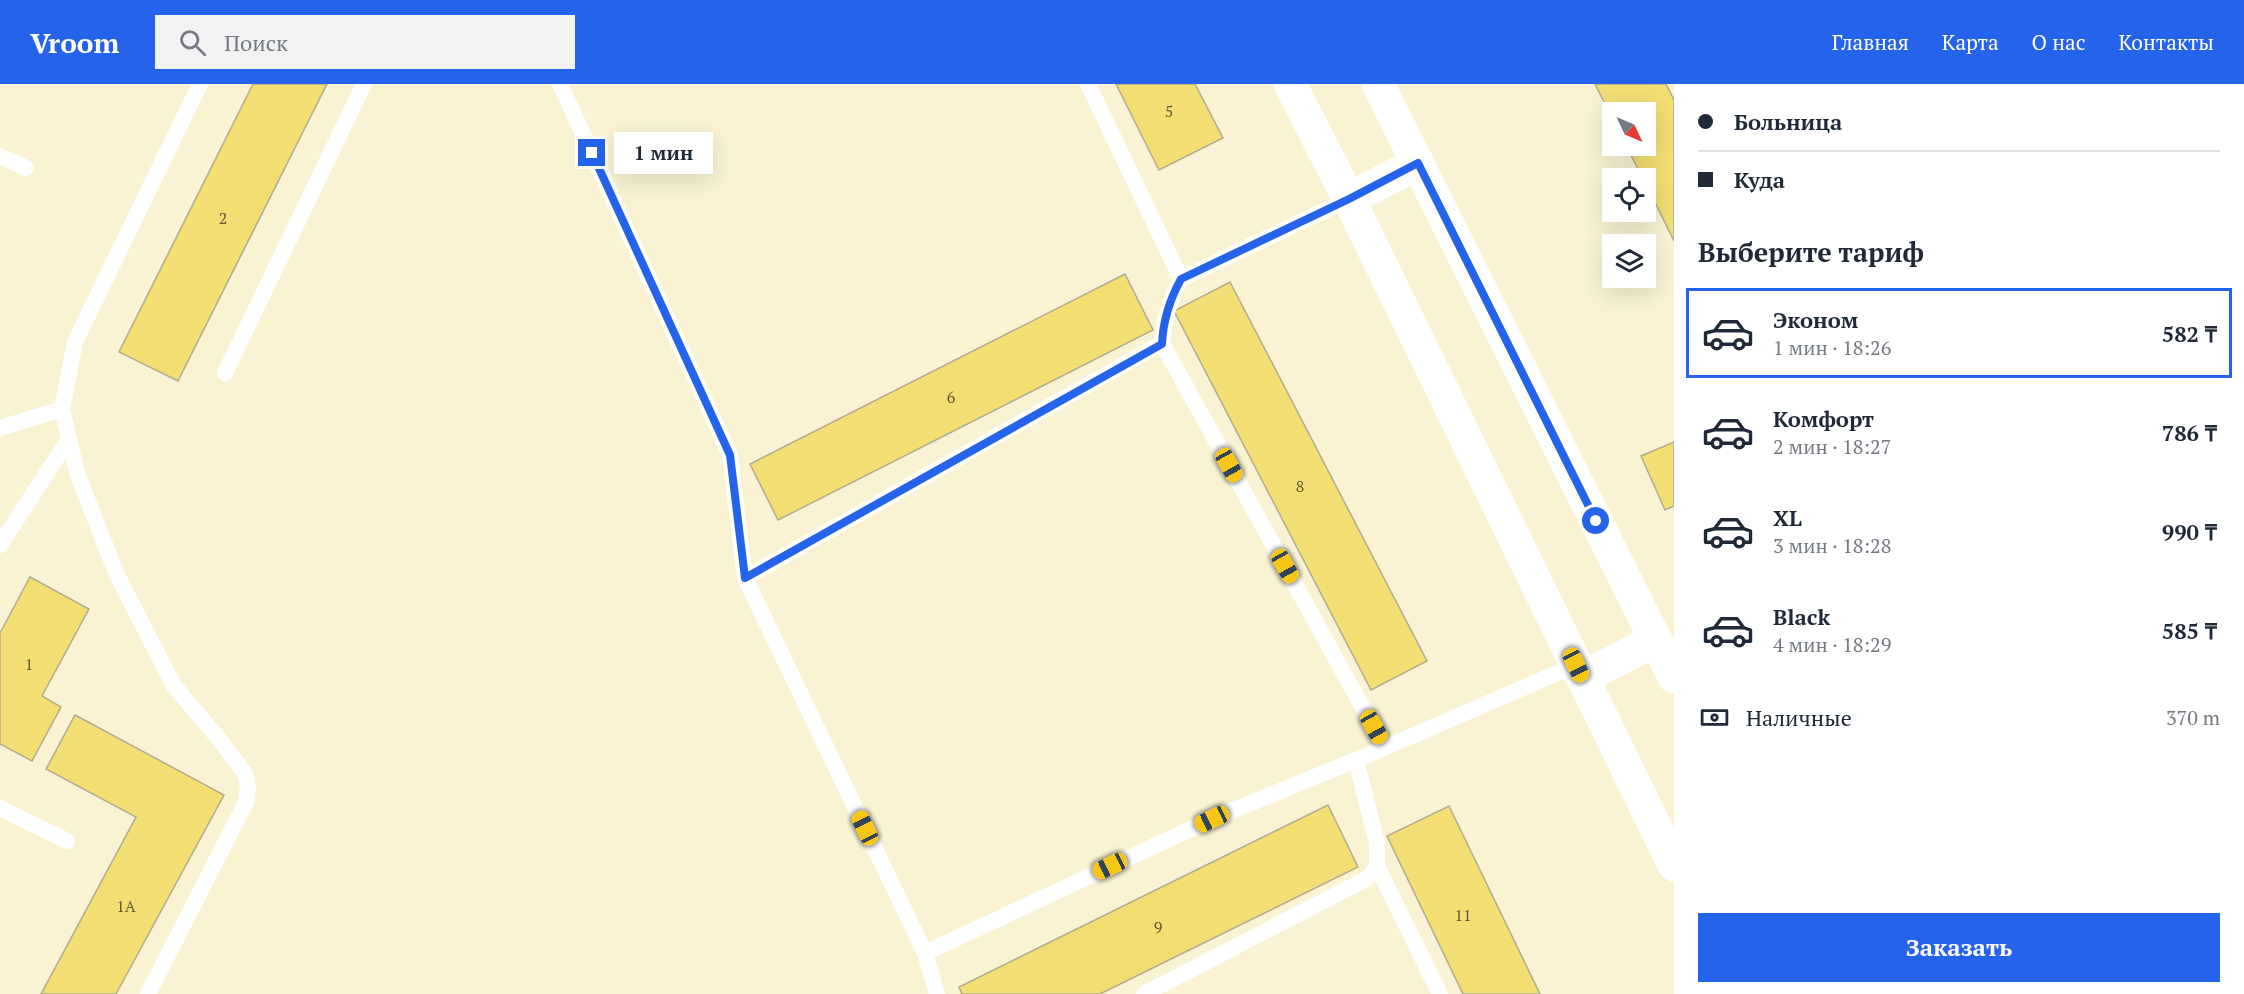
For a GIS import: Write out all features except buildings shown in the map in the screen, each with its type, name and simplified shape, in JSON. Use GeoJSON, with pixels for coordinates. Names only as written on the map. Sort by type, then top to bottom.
{"type":"FeatureCollection","features":[{"type":"Feature","properties":{"kind":"street"},"geometry":{"type":"LineString","coordinates":[[1290,84],[1349,199],[1674,865]]}},
{"type":"Feature","properties":{"kind":"street"},"geometry":{"type":"LineString","coordinates":[[1378,84],[1674,677]]}},
{"type":"Feature","properties":{"kind":"street"},"geometry":{"type":"LineString","coordinates":[[1349,199],[1418,163]]}},
{"type":"Feature","properties":{"kind":"street"},"geometry":{"type":"LineString","coordinates":[[1579,671],[1656,640]]}},
{"type":"Feature","properties":{"kind":"lane"},"geometry":{"type":"LineString","coordinates":[[148,994],[246,802],[248,789],[246,775],[174,686],[132,606],[117,575],[78,476],[62,409],[75,342],[200,84]]}},
{"type":"Feature","properties":{"kind":"lane"},"geometry":{"type":"LineString","coordinates":[[225,373],[364,84]]}},
{"type":"Feature","properties":{"kind":"lane"},"geometry":{"type":"LineString","coordinates":[[560,84],[730,455],[745,578],[925,953],[937,994]]}},
{"type":"Feature","properties":{"kind":"lane"},"geometry":{"type":"LineString","coordinates":[[1088,84],[1181,279]]}},
{"type":"Feature","properties":{"kind":"lane"},"geometry":{"type":"LineString","coordinates":[[0,156],[26,168]]}},
{"type":"Feature","properties":{"kind":"lane"},"geometry":{"type":"LineString","coordinates":[[1349,199],[1181,279],[1172,296],[1165,320],[1162,344],[1385,748]]}},
{"type":"Feature","properties":{"kind":"lane"},"geometry":{"type":"LineString","coordinates":[[745,578],[1162,344]]}},
{"type":"Feature","properties":{"kind":"lane"},"geometry":{"type":"LineString","coordinates":[[0,428],[62,409]]}},
{"type":"Feature","properties":{"kind":"lane"},"geometry":{"type":"LineString","coordinates":[[0,545],[69,439]]}},
{"type":"Feature","properties":{"kind":"lane"},"geometry":{"type":"LineString","coordinates":[[925,953],[1212,819],[1579,671]]}},
{"type":"Feature","properties":{"kind":"lane"},"geometry":{"type":"LineString","coordinates":[[1356,760],[1377,843],[1377,866],[1440,994]]}},
{"type":"Feature","properties":{"kind":"lane"},"geometry":{"type":"LineString","coordinates":[[0,808],[67,841]]}},
{"type":"Feature","properties":{"kind":"lane"},"geometry":{"type":"LineString","coordinates":[[1144,994],[1368,878],[1377,866]]}},
{"type":"Feature","properties":{"kind":"route"},"geometry":{"type":"LineString","coordinates":[[592,153],[730,455],[745,578],[1162,344],[1165,320],[1172,296],[1181,279],[1349,199],[1418,163],[1596,521]]}}]}
